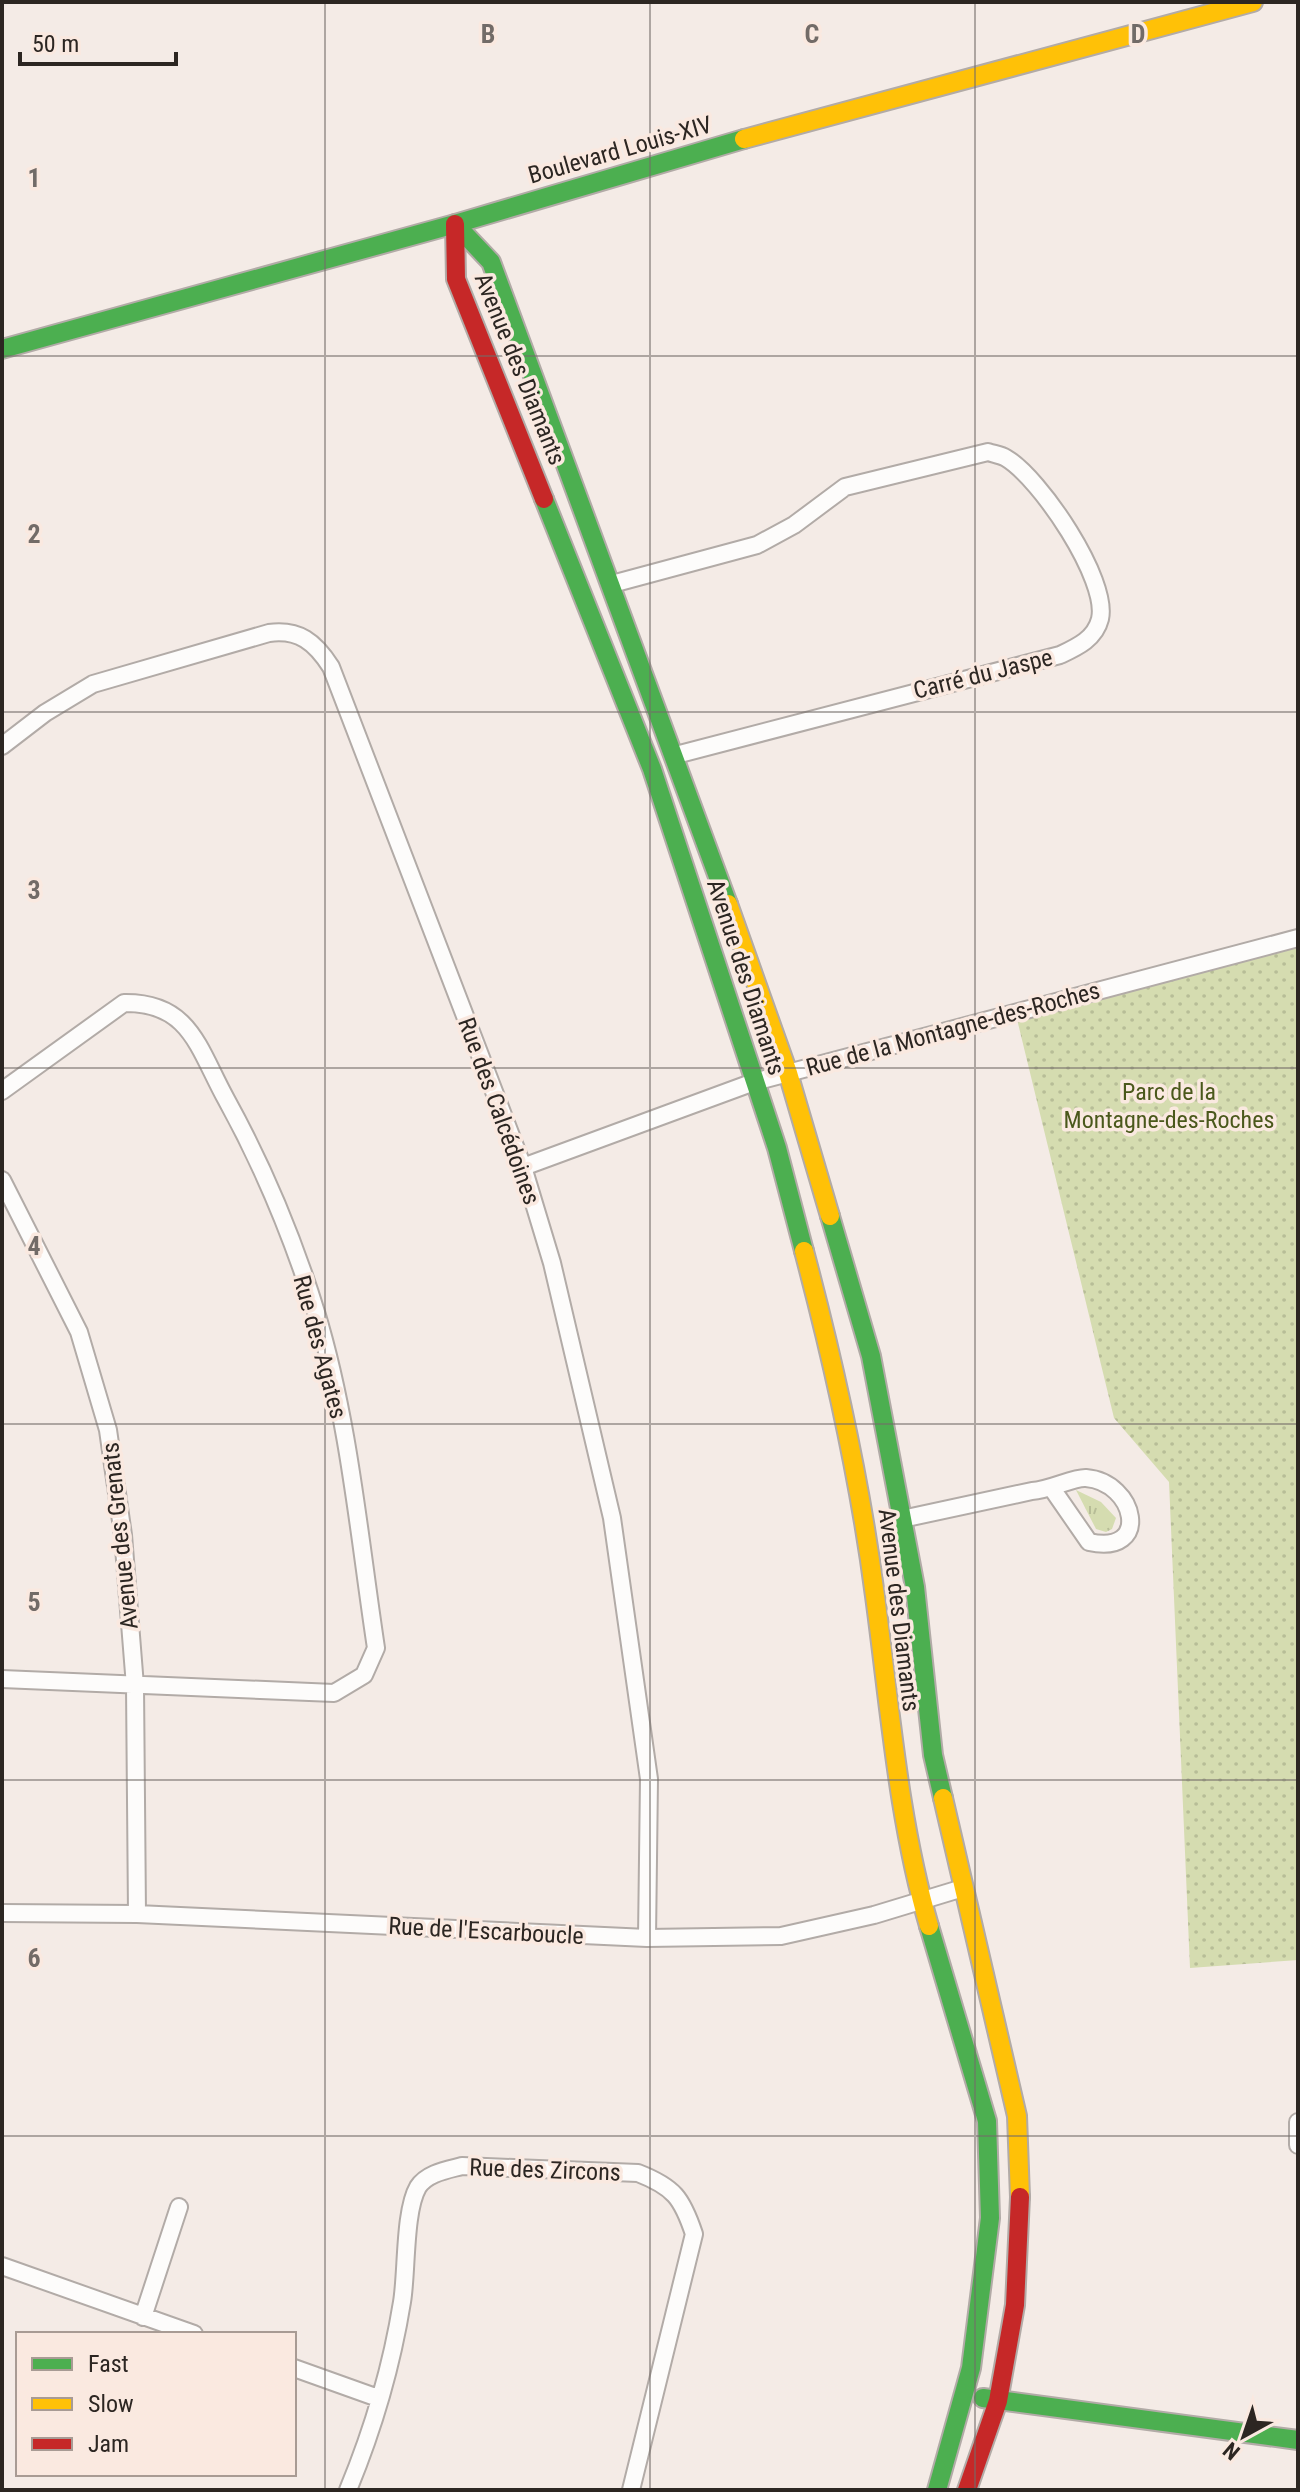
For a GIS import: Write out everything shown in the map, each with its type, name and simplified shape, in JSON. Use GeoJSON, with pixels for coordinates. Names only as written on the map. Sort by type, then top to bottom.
{"type":"FeatureCollection","features":[{"type":"Feature","properties":{"kind":"street","name":"Boulevard Louis-XIV"},"geometry":{"type":"LineString","coordinates":[[2,349],[455,224],[645,166],[1253,2]]}},
{"type":"Feature","properties":{"kind":"street","name":"Avenue des Diamants"},"geometry":{"type":"LineString","coordinates":[[455,224],[491,262],[676,755],[788,1073],[871,1356],[915,1587],[933,1755],[1017,2116],[1021,2214],[1015,2305],[998,2401],[967,2490]]}},
{"type":"Feature","properties":{"kind":"street","name":"Avenue des Diamants"},"geometry":{"type":"LineString","coordinates":[[455,224],[456,279],[652,769],[812,1271],[835,1368],[875,1593],[894,1757],[922,1901],[987,2121],[990,2218],[971,2368],[937,2490]]}},
{"type":"Feature","properties":{"kind":"street","name":"Carré du Jaspe"},"geometry":{"type":"LineString","coordinates":[[612,584],[757,545],[794,525],[845,487],[988,452],[1006,458],[1018,468],[1074,534],[1097,589],[1100,621],[1091,637],[1060,655],[676,755]]}},
{"type":"Feature","properties":{"kind":"street","name":"Rue des Calcédoines"},"geometry":{"type":"LineString","coordinates":[[2,746],[93,684],[269,633],[288,630],[320,649],[331,667],[523,1167],[552,1263],[612,1518],[649,1779],[647,1938]]}},
{"type":"Feature","properties":{"kind":"street","name":"Rue de la Montagne-des-Roches"},"geometry":{"type":"LineString","coordinates":[[523,1167],[754,1082],[1298,938]]}},
{"type":"Feature","properties":{"kind":"street","name":"Rue des Agates"},"geometry":{"type":"LineString","coordinates":[[2,1091],[124,1003],[148,1002],[169,1009],[187,1028],[261,1162],[316,1313],[341,1421],[376,1648],[364,1675],[334,1693],[135,1686]]}},
{"type":"Feature","properties":{"kind":"street","name":"Avenue des Grenats"},"geometry":{"type":"LineString","coordinates":[[2,1180],[79,1332],[108,1430],[123,1535],[135,1686],[137,1914]]}},
{"type":"Feature","properties":{"kind":"street"},"geometry":{"type":"LineString","coordinates":[[902,1519],[1032,1491],[1053,1490],[1082,1478],[1101,1481],[1128,1506],[1132,1519],[1128,1532],[1117,1543],[1103,1545],[1089,1542],[1053,1490]]}},
{"type":"Feature","properties":{"kind":"street"},"geometry":{"type":"LineString","coordinates":[[2,1679],[135,1686]]}},
{"type":"Feature","properties":{"kind":"street","name":"Rue de l'Escarboucle"},"geometry":{"type":"LineString","coordinates":[[2,1913],[137,1914],[647,1938],[781,1936],[963,1888]]}},
{"type":"Feature","properties":{"kind":"street"},"geometry":{"type":"LineString","coordinates":[[1298,2122],[1298,2145]]}},
{"type":"Feature","properties":{"kind":"street","name":"Rue des Zircons"},"geometry":{"type":"LineString","coordinates":[[348,2490],[378,2398],[402,2303],[410,2223],[419,2186],[434,2174],[462,2166],[638,2173],[664,2183],[685,2206],[694,2234],[631,2490]]}},
{"type":"Feature","properties":{"kind":"street"},"geometry":{"type":"LineString","coordinates":[[143,2317],[179,2207]]}},
{"type":"Feature","properties":{"kind":"street"},"geometry":{"type":"LineString","coordinates":[[2,2266],[188,2332]]}},
{"type":"Feature","properties":{"kind":"street"},"geometry":{"type":"LineString","coordinates":[[296,2369],[378,2398]]}},
{"type":"Feature","properties":{"kind":"street"},"geometry":{"type":"LineString","coordinates":[[964,2394],[1298,2440]]}},
{"type":"Feature","properties":{"kind":"green space","name":"Parc de la Montagne-des-Roches"},"geometry":{"type":"Polygon","coordinates":[[[1298,938],[1298,1960],[1190,1968],[1169,1482],[1114,1418],[1015,1011],[1298,938]]]}},
{"type":"Feature","properties":{"kind":"green space"},"geometry":{"type":"Polygon","coordinates":[[[1076,1490],[1101,1502],[1116,1518],[1112,1529],[1106,1532],[1096,1529],[1076,1490]]]}},
{"type":"Feature","properties":{"kind":"traffic: fast"},"geometry":{"type":"LineString","coordinates":[[2,349],[455,224],[744,139]]}},
{"type":"Feature","properties":{"kind":"traffic: fast"},"geometry":{"type":"LineString","coordinates":[[455,224],[491,262],[728,904]]}},
{"type":"Feature","properties":{"kind":"traffic: fast"},"geometry":{"type":"LineString","coordinates":[[544,499],[652,769],[777,1148],[804,1251]]}},
{"type":"Feature","properties":{"kind":"traffic: fast"},"geometry":{"type":"LineString","coordinates":[[830,1216],[871,1356],[915,1587],[933,1755],[943,1798]]}},
{"type":"Feature","properties":{"kind":"traffic: fast"},"geometry":{"type":"LineString","coordinates":[[929,1926],[987,2121],[990,2218],[971,2368],[937,2490]]}},
{"type":"Feature","properties":{"kind":"traffic: fast"},"geometry":{"type":"LineString","coordinates":[[983,2398],[1298,2440]]}},
{"type":"Feature","properties":{"kind":"traffic: slow"},"geometry":{"type":"LineString","coordinates":[[744,139],[1253,2]]}},
{"type":"Feature","properties":{"kind":"traffic: slow"},"geometry":{"type":"LineString","coordinates":[[728,904],[788,1073],[830,1216]]}},
{"type":"Feature","properties":{"kind":"traffic: slow"},"geometry":{"type":"LineString","coordinates":[[804,1251],[854,1466],[869,1553],[902,1804],[929,1926]]}},
{"type":"Feature","properties":{"kind":"traffic: slow"},"geometry":{"type":"LineString","coordinates":[[943,1798],[1017,2116],[1020,2197]]}},
{"type":"Feature","properties":{"kind":"traffic: jam"},"geometry":{"type":"LineString","coordinates":[[455,224],[456,279],[544,499]]}},
{"type":"Feature","properties":{"kind":"traffic: jam"},"geometry":{"type":"LineString","coordinates":[[967,2490],[998,2401],[1015,2305],[1020,2197]]}}]}
